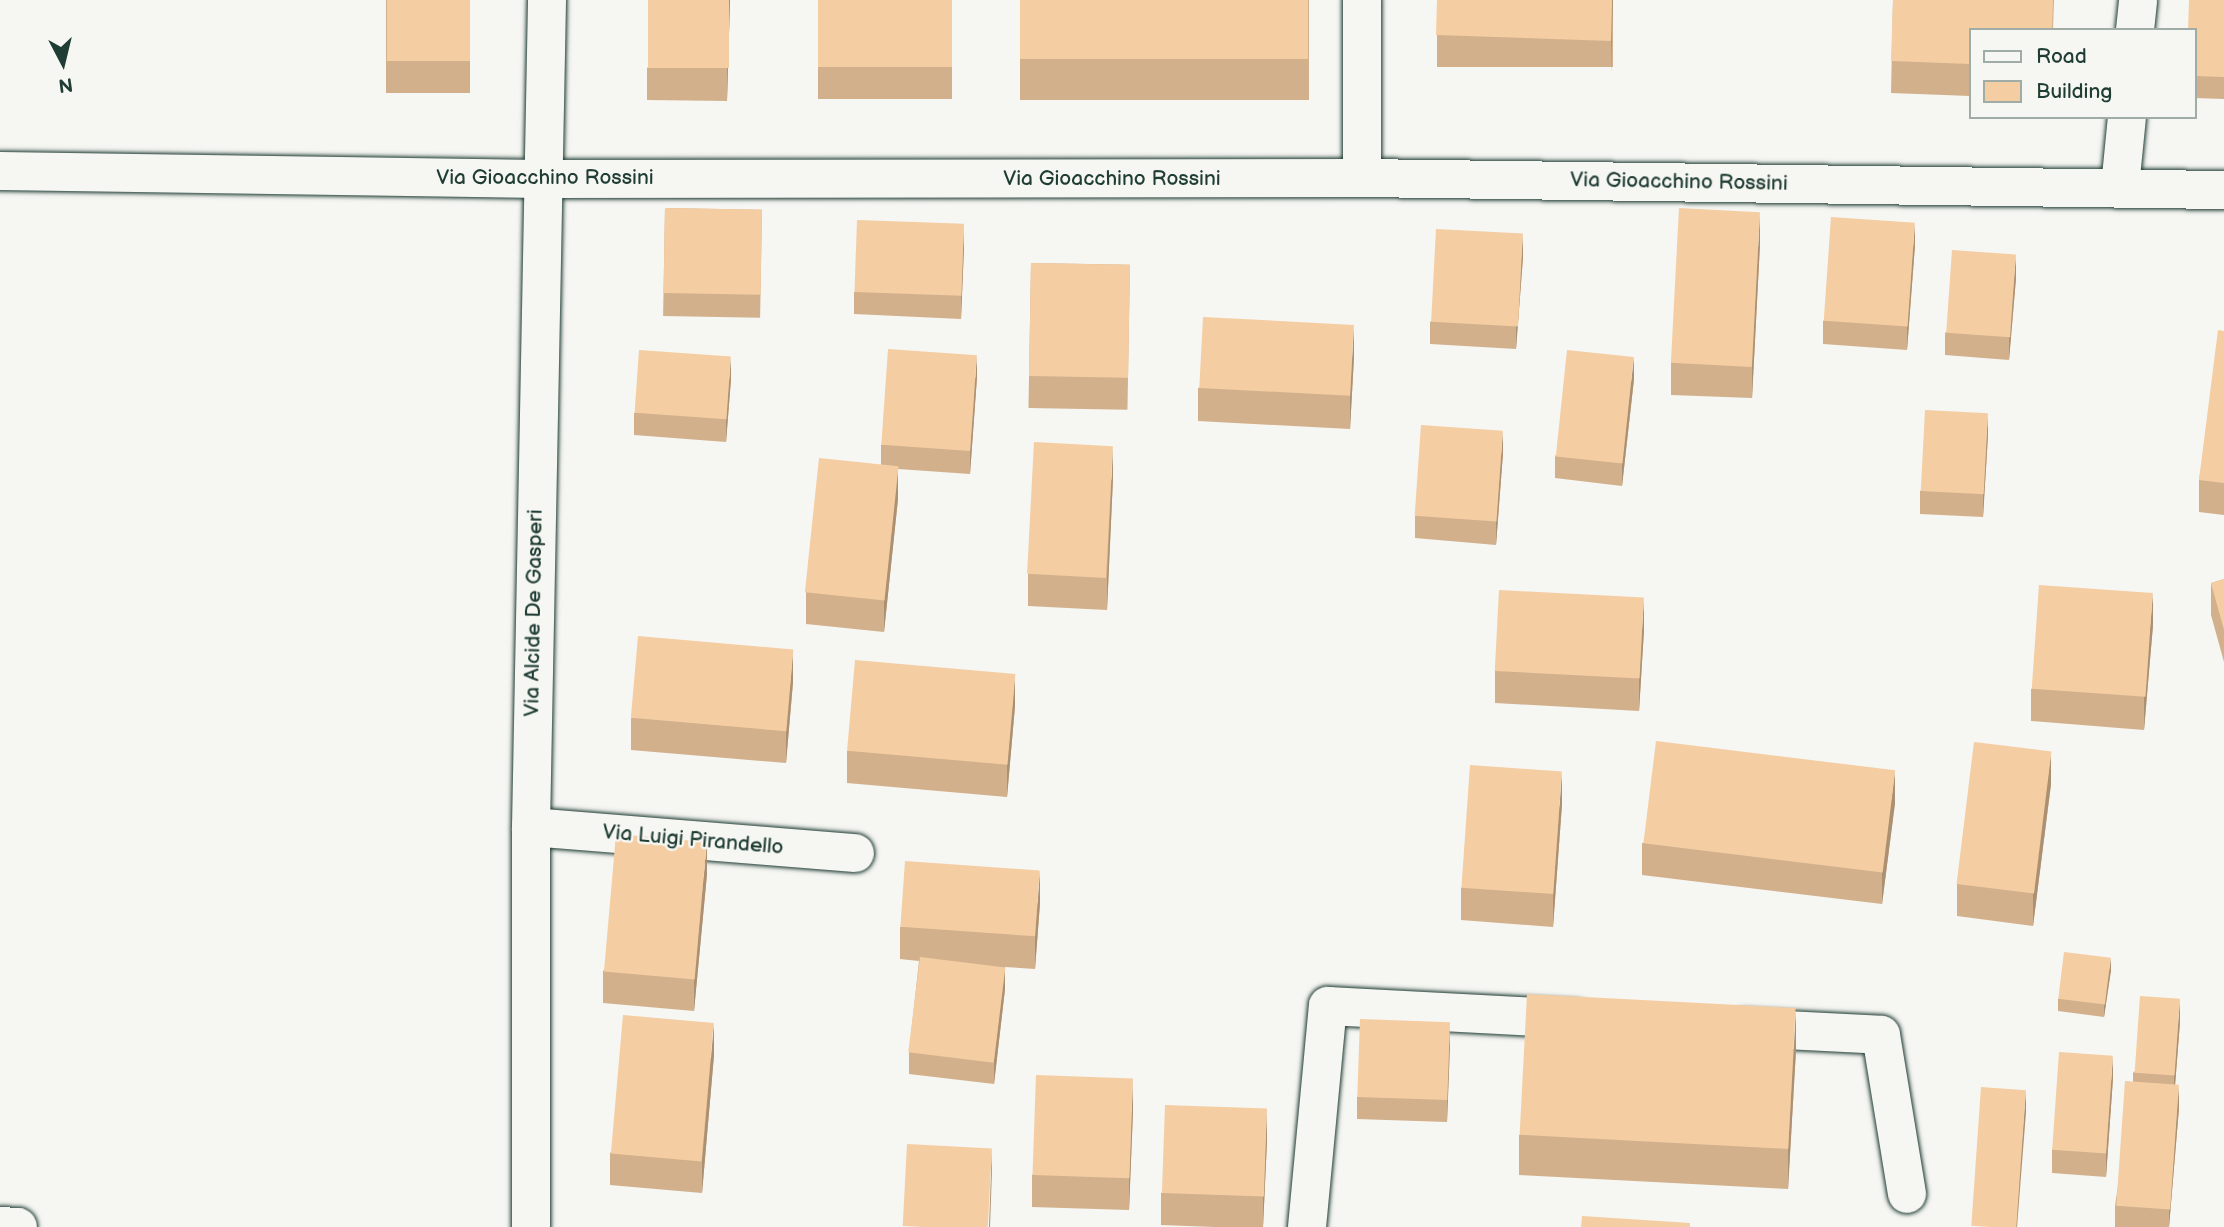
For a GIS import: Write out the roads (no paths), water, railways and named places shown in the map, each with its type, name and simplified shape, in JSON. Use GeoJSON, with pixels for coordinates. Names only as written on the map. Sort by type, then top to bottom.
{"type":"FeatureCollection","features":[{"type":"Feature","properties":{"kind":"street","name":"Via Alcide De Gasperi"},"geometry":{"type":"LineString","coordinates":[[531,1227],[531,827],[540,179],[547,0]]}},
{"type":"Feature","properties":{"kind":"street"},"geometry":{"type":"LineString","coordinates":[[1362,0],[1362,178]]}},
{"type":"Feature","properties":{"kind":"street"},"geometry":{"type":"LineString","coordinates":[[2135,28],[2138,0]]}},
{"type":"Feature","properties":{"kind":"street"},"geometry":{"type":"LineString","coordinates":[[2120,187],[2127,119]]}},
{"type":"Feature","properties":{"kind":"street","name":"Via Gioacchino Rossini"},"geometry":{"type":"LineString","coordinates":[[0,170],[540,179],[1362,178],[2224,190]]}},
{"type":"Feature","properties":{"kind":"street","name":"Via Luigi Pirandello"},"geometry":{"type":"LineString","coordinates":[[531,827],[855,853]]}},
{"type":"Feature","properties":{"kind":"street"},"geometry":{"type":"LineString","coordinates":[[1307,1227],[1328,1006],[1618,1021]]}},
{"type":"Feature","properties":{"kind":"street"},"geometry":{"type":"LineString","coordinates":[[1715,1027],[1881,1035],[1908,1194]]}},
{"type":"Feature","properties":{"kind":"street"},"geometry":{"type":"LineString","coordinates":[[0,1226],[18,1227]]}}]}
